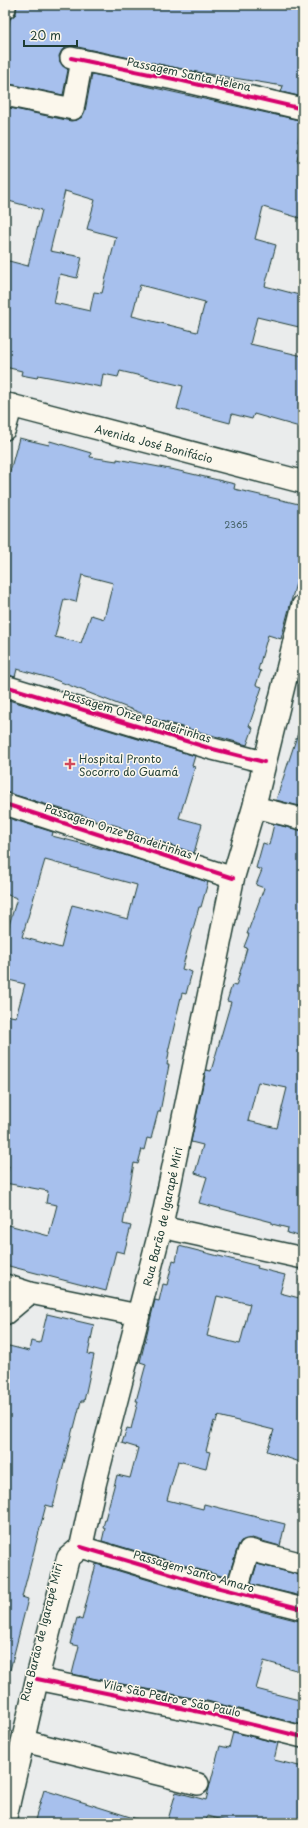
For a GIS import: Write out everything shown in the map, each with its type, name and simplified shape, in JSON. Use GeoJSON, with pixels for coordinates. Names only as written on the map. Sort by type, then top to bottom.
{"type":"FeatureCollection","features":[{"type":"Feature","properties":{"kind":"main road","name":"Avenida José Bonifácio"},"geometry":{"type":"LineString","coordinates":[[9,404],[303,482]]}},
{"type":"Feature","properties":{"kind":"main road","name":"Rua Barão de Igarapé Miri"},"geometry":{"type":"LineString","coordinates":[[5,1819],[37,1679],[68,1558],[81,1547],[95,1483],[162,1227],[233,878],[254,807],[303,606]]}},
{"type":"Feature","properties":{"kind":"street","name":"Passagem Santa Helena"},"geometry":{"type":"LineString","coordinates":[[5,95],[73,109],[76,59],[303,109]]}},
{"type":"Feature","properties":{"kind":"street"},"geometry":{"type":"LineString","coordinates":[[5,429],[9,404]]}},
{"type":"Feature","properties":{"kind":"street","name":"Passagem Onze Bandeirinhas"},"geometry":{"type":"LineString","coordinates":[[5,686],[209,748],[264,762]]}},
{"type":"Feature","properties":{"kind":"street","name":"Passagem Onze Bandeirinhas I"},"geometry":{"type":"LineString","coordinates":[[5,804],[233,878]]}},
{"type":"Feature","properties":{"kind":"street"},"geometry":{"type":"LineString","coordinates":[[254,807],[303,819]]}},
{"type":"Feature","properties":{"kind":"street"},"geometry":{"type":"LineString","coordinates":[[162,1227],[303,1258]]}},
{"type":"Feature","properties":{"kind":"street"},"geometry":{"type":"LineString","coordinates":[[5,1284],[30,1293],[138,1315]]}},
{"type":"Feature","properties":{"kind":"street"},"geometry":{"type":"LineString","coordinates":[[5,1314],[30,1293]]}},
{"type":"Feature","properties":{"kind":"street","name":"Passagem Santo Amaro"},"geometry":{"type":"LineString","coordinates":[[81,1547],[303,1610]]}},
{"type":"Feature","properties":{"kind":"street"},"geometry":{"type":"LineString","coordinates":[[236,1592],[249,1550],[303,1564]]}},
{"type":"Feature","properties":{"kind":"street","name":"Vila São Pedro e São Paulo"},"geometry":{"type":"LineString","coordinates":[[37,1679],[205,1712],[303,1737]]}},
{"type":"Feature","properties":{"kind":"street"},"geometry":{"type":"LineString","coordinates":[[24,1741],[198,1784]]}},
{"type":"Feature","properties":{"kind":"building"},"geometry":{"type":"Polygon","coordinates":[[[17,5],[303,5],[303,97],[281,92],[283,86],[191,71],[73,46],[62,50],[59,56],[60,62],[68,70],[63,95],[5,83],[5,47],[10,19],[16,14],[17,5]]]}},
{"type":"Feature","properties":{"kind":"building"},"geometry":{"type":"Polygon","coordinates":[[[92,74],[303,121],[298,142],[301,142],[297,161],[303,162],[303,219],[263,207],[255,239],[276,245],[265,286],[303,296],[303,328],[257,317],[250,344],[303,356],[303,428],[254,414],[252,419],[232,414],[230,423],[177,409],[183,386],[120,371],[118,377],[103,374],[101,387],[38,375],[37,378],[21,375],[22,371],[5,367],[5,260],[28,266],[42,210],[5,200],[5,107],[71,121],[82,117],[85,111],[92,74]],[[65,191],[50,251],[82,257],[77,278],[60,274],[54,303],[90,311],[94,292],[102,293],[116,237],[87,229],[95,200],[65,191]],[[140,285],[132,316],[197,332],[205,302],[140,285]]]}},
{"type":"Feature","properties":{"kind":"building"},"geometry":{"type":"Polygon","coordinates":[[[19,438],[49,445],[50,441],[91,453],[90,457],[117,461],[117,459],[175,470],[235,484],[234,489],[303,505],[300,516],[303,517],[303,557],[281,639],[268,635],[258,670],[261,671],[256,685],[262,687],[249,726],[253,728],[247,745],[164,722],[53,679],[17,669],[15,677],[5,674],[5,490],[19,438]],[[82,575],[76,602],[64,599],[55,637],[81,643],[91,615],[104,619],[113,583],[82,575]]]}},
{"type":"Feature","properties":{"kind":"building","name":"Hospital Pronto Socorro do Guamá"},"geometry":{"type":"Polygon","coordinates":[[[5,699],[195,756],[192,766],[195,767],[179,818],[202,824],[194,853],[121,829],[121,827],[5,792],[5,699]]]}},
{"type":"Feature","properties":{"kind":"building"},"geometry":{"type":"Polygon","coordinates":[[[299,730],[303,730],[303,807],[276,800],[299,730]]]}},
{"type":"Feature","properties":{"kind":"building"},"geometry":{"type":"Polygon","coordinates":[[[5,817],[53,832],[52,836],[115,852],[208,882],[201,907],[199,907],[182,969],[192,972],[186,994],[182,993],[168,1052],[167,1065],[169,1065],[160,1112],[158,1112],[151,1139],[147,1138],[138,1164],[134,1163],[123,1224],[131,1226],[124,1253],[116,1251],[106,1291],[5,1265],[5,1224],[49,1236],[57,1205],[46,1203],[48,1191],[5,1183],[9,1166],[5,1165],[5,1015],[16,1017],[25,984],[5,979],[5,939],[17,898],[5,894],[5,817]],[[45,860],[22,937],[61,948],[72,905],[128,919],[137,885],[45,860]]]}},
{"type":"Feature","properties":{"kind":"building"},"geometry":{"type":"Polygon","coordinates":[[[274,824],[303,831],[303,1237],[287,1233],[288,1228],[272,1224],[272,1222],[199,1203],[207,1177],[195,1173],[203,1145],[191,1142],[206,1070],[211,1071],[231,1002],[227,1001],[232,985],[236,986],[247,948],[244,947],[249,934],[247,934],[264,888],[256,885],[262,870],[256,868],[263,843],[269,845],[274,824]],[[258,1082],[248,1121],[277,1128],[287,1088],[258,1082]]]}},
{"type":"Feature","properties":{"kind":"building"},"geometry":{"type":"Polygon","coordinates":[[[179,1246],[258,1266],[257,1268],[285,1275],[280,1293],[303,1299],[303,1463],[267,1451],[274,1430],[218,1416],[216,1422],[214,1421],[206,1451],[210,1452],[206,1468],[178,1461],[167,1500],[203,1509],[204,1504],[285,1524],[280,1546],[252,1538],[241,1541],[228,1578],[102,1541],[105,1528],[103,1527],[117,1475],[130,1478],[138,1448],[122,1443],[127,1428],[131,1429],[138,1401],[136,1401],[146,1364],[140,1362],[155,1300],[159,1301],[163,1284],[167,1285],[173,1260],[176,1261],[179,1246]],[[217,1296],[207,1336],[240,1344],[250,1304],[217,1296]]]}},
{"type":"Feature","properties":{"kind":"building"},"geometry":{"type":"Polygon","coordinates":[[[47,1314],[94,1325],[88,1354],[94,1355],[84,1401],[81,1401],[73,1428],[53,1507],[46,1505],[22,1597],[28,1599],[10,1670],[5,1670],[5,1345],[29,1351],[31,1341],[40,1343],[47,1314]]]}},
{"type":"Feature","properties":{"kind":"building"},"geometry":{"type":"Polygon","coordinates":[[[96,1564],[205,1597],[303,1622],[303,1672],[264,1661],[256,1689],[303,1701],[303,1725],[207,1701],[72,1674],[79,1646],[70,1644],[77,1618],[82,1620],[96,1564]]]}},
{"type":"Feature","properties":{"kind":"building"},"geometry":{"type":"Polygon","coordinates":[[[257,1564],[303,1576],[301,1596],[251,1584],[257,1564]]]}},
{"type":"Feature","properties":{"kind":"building"},"geometry":{"type":"Polygon","coordinates":[[[233,1732],[278,1743],[274,1760],[303,1767],[303,1823],[233,1823],[207,1816],[206,1823],[167,1823],[176,1792],[206,1800],[220,1746],[229,1748],[233,1732]]]}},
{"type":"Feature","properties":{"kind":"building"},"geometry":{"type":"Polygon","coordinates":[[[44,1790],[140,1820],[140,1823],[34,1823],[44,1790]]]}},
{"type":"Feature","properties":{"kind":"cycle path"},"geometry":{"type":"LineString","coordinates":[[71,58],[174,79],[303,109]]}},
{"type":"Feature","properties":{"kind":"cycle path"},"geometry":{"type":"LineString","coordinates":[[5,686],[209,748],[264,762]]}},
{"type":"Feature","properties":{"kind":"cycle path"},"geometry":{"type":"LineString","coordinates":[[5,804],[233,878]]}},
{"type":"Feature","properties":{"kind":"cycle path"},"geometry":{"type":"LineString","coordinates":[[81,1547],[208,1585],[303,1609]]}},
{"type":"Feature","properties":{"kind":"cycle path"},"geometry":{"type":"LineString","coordinates":[[37,1679],[205,1713],[303,1737]]}},
{"type":"Feature","properties":{"kind":"place","name":"Hospital Pronto Socorro do Guamá"},"geometry":{"type":"Point","coordinates":[70,764]}}]}
